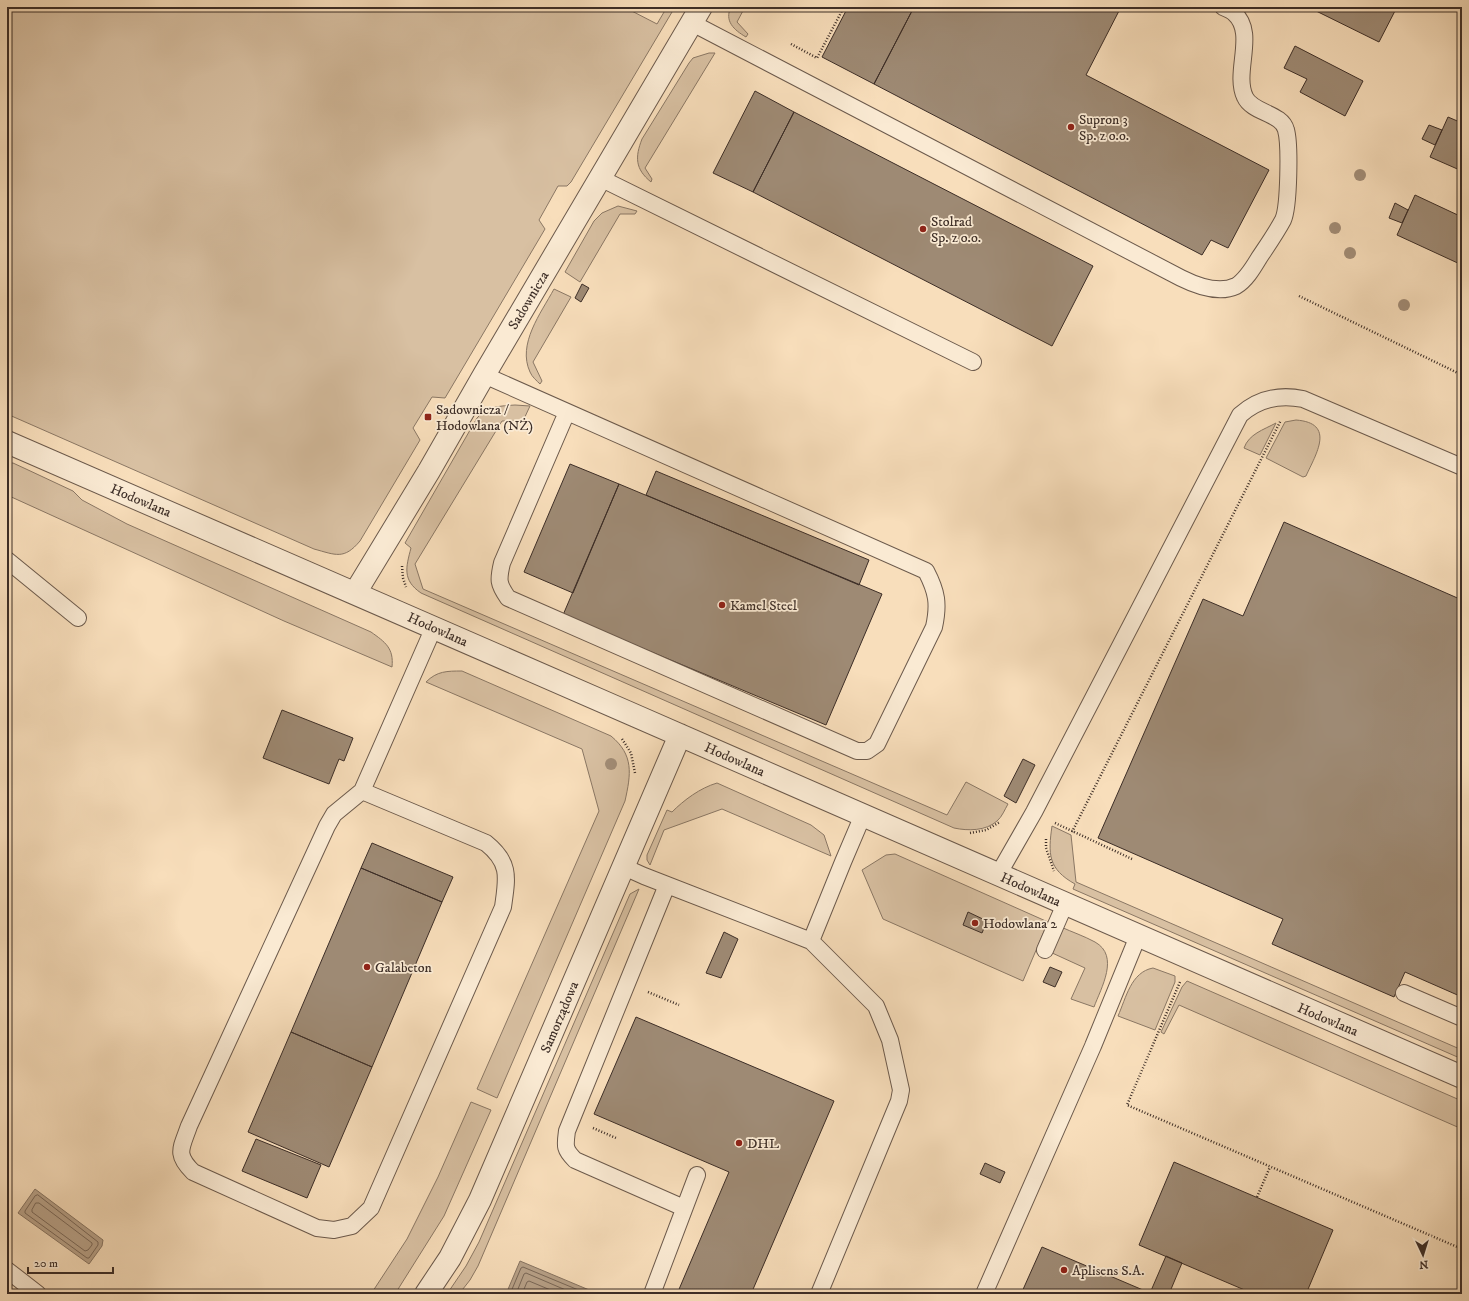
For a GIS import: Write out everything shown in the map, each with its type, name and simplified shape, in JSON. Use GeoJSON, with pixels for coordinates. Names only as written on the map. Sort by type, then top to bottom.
{"type":"FeatureCollection","features":[{"type":"Feature","properties":{"kind":"street","name":"Sadownicza"},"geometry":{"type":"LineString","coordinates":[[355,592],[429,471],[696,15]]}},
{"type":"Feature","properties":{"kind":"street","name":"Hodowlana"},"geometry":{"type":"LineString","coordinates":[[7,442],[355,592],[1462,1077]]}},
{"type":"Feature","properties":{"kind":"street","name":"Samorządowa"},"geometry":{"type":"LineString","coordinates":[[426,1294],[450,1258],[480,1200],[680,735]]}},
{"type":"Feature","properties":{"kind":"lane"},"geometry":{"type":"LineString","coordinates":[[696,15],[1181,278],[1213,289],[1226,289],[1237,285],[1249,274],[1283,219],[1287,204],[1288,148],[1286,128],[1280,120],[1251,105],[1245,97],[1242,76],[1244,36],[1242,22],[1233,12],[1223,7]]}},
{"type":"Feature","properties":{"kind":"lane"},"geometry":{"type":"LineString","coordinates":[[600,178],[973,362]]}},
{"type":"Feature","properties":{"kind":"lane"},"geometry":{"type":"LineString","coordinates":[[484,375],[926,571],[933,583],[937,599],[937,613],[934,627],[876,744],[868,751],[857,752],[508,598],[500,588],[499,575],[502,563],[567,412]]}},
{"type":"Feature","properties":{"kind":"lane"},"geometry":{"type":"LineString","coordinates":[[998,875],[1034,812],[1240,415],[1260,401],[1292,397],[1303,399],[1462,467]]}},
{"type":"Feature","properties":{"kind":"lane"},"geometry":{"type":"LineString","coordinates":[[7,560],[78,618]]}},
{"type":"Feature","properties":{"kind":"lane"},"geometry":{"type":"LineString","coordinates":[[362,791],[486,843],[497,852],[505,864],[506,882],[503,907],[371,1208],[352,1226],[334,1230],[317,1228],[193,1172],[180,1156],[182,1144],[189,1126],[327,826],[334,814],[362,791],[434,627]]}},
{"type":"Feature","properties":{"kind":"lane"},"geometry":{"type":"LineString","coordinates":[[811,940],[863,815]]}},
{"type":"Feature","properties":{"kind":"lane"},"geometry":{"type":"LineString","coordinates":[[624,867],[811,940],[876,1006],[890,1040],[901,1090],[899,1101],[819,1294]]}},
{"type":"Feature","properties":{"kind":"lane"},"geometry":{"type":"LineString","coordinates":[[667,885],[566,1131],[565,1143],[567,1152],[575,1160],[684,1208]]}},
{"type":"Feature","properties":{"kind":"lane"},"geometry":{"type":"LineString","coordinates":[[1045,950],[1065,904]]}},
{"type":"Feature","properties":{"kind":"lane"},"geometry":{"type":"LineString","coordinates":[[984,1294],[1096,1039],[1138,936]]}},
{"type":"Feature","properties":{"kind":"lane"},"geometry":{"type":"LineString","coordinates":[[1404,993],[1462,1018]]}},
{"type":"Feature","properties":{"kind":"lane"},"geometry":{"type":"LineString","coordinates":[[652,1294],[697,1175]]}},
{"type":"Feature","properties":{"kind":"lane"},"geometry":{"type":"LineString","coordinates":[[7,1270],[38,1294]]}},
{"type":"Feature","properties":{"kind":"path"},"geometry":{"type":"LineString","coordinates":[[791,44],[817,58],[844,7]]}},
{"type":"Feature","properties":{"kind":"path"},"geometry":{"type":"LineString","coordinates":[[1299,296],[1462,375]]}},
{"type":"Feature","properties":{"kind":"path"},"geometry":{"type":"LineString","coordinates":[[1072,832],[1292,397]]}},
{"type":"Feature","properties":{"kind":"path"},"geometry":{"type":"LineString","coordinates":[[1034,812],[1072,832],[1132,860]]}},
{"type":"Feature","properties":{"kind":"path"},"geometry":{"type":"LineString","coordinates":[[1183,975],[1127,1105],[1462,1249]]}},
{"type":"Feature","properties":{"kind":"path"},"geometry":{"type":"LineString","coordinates":[[1257,1197],[1270,1167]]}},
{"type":"Feature","properties":{"kind":"shaded area"},"geometry":{"type":"Polygon","coordinates":[[[7,7],[624,7],[657,24],[667,7],[675,7],[571,182],[567,186],[558,186],[539,220],[545,229],[445,398],[432,397],[413,428],[420,440],[360,541],[349,551],[334,554],[314,549],[7,414],[7,7]]]}},
{"type":"Feature","properties":{"kind":"shaded area"},"geometry":{"type":"Polygon","coordinates":[[[731,7],[745,7],[737,22],[748,34],[746,37],[731,25],[729,12],[731,7]]]}},
{"type":"Feature","properties":{"kind":"shaded area"},"geometry":{"type":"Polygon","coordinates":[[[709,53],[715,53],[645,168],[652,179],[651,182],[639,167],[638,151],[642,139],[689,63],[693,58],[709,53]]]}},
{"type":"Feature","properties":{"kind":"shaded area"},"geometry":{"type":"Polygon","coordinates":[[[618,206],[637,211],[635,214],[620,214],[580,282],[565,272],[594,221],[602,213],[618,206]]]}},
{"type":"Feature","properties":{"kind":"shaded area"},"geometry":{"type":"Polygon","coordinates":[[[554,289],[571,297],[533,362],[542,381],[540,384],[530,372],[526,351],[532,329],[554,289]]]}},
{"type":"Feature","properties":{"kind":"shaded area"},"geometry":{"type":"Polygon","coordinates":[[[499,406],[530,406],[523,421],[502,421],[415,564],[423,589],[947,815],[966,782],[1008,804],[999,819],[988,827],[971,830],[954,828],[421,593],[415,588],[408,578],[407,573],[411,548],[405,543],[477,418],[485,411],[490,409],[499,406]]]}},
{"type":"Feature","properties":{"kind":"shaded area"},"geometry":{"type":"Polygon","coordinates":[[[1296,420],[1308,422],[1316,427],[1319,433],[1320,441],[1306,476],[1303,477],[1266,458],[1285,422],[1296,420]]]}},
{"type":"Feature","properties":{"kind":"shaded area"},"geometry":{"type":"Polygon","coordinates":[[[1276,423],[1260,455],[1244,448],[1249,439],[1261,430],[1276,423]]]}},
{"type":"Feature","properties":{"kind":"shaded area"},"geometry":{"type":"Polygon","coordinates":[[[7,463],[13,463],[73,491],[82,500],[127,524],[371,632],[388,646],[392,655],[392,667],[284,621],[7,495],[7,463]]]}},
{"type":"Feature","properties":{"kind":"shaded area"},"geometry":{"type":"Polygon","coordinates":[[[462,671],[611,736],[624,750],[629,766],[629,782],[625,801],[497,1098],[477,1089],[599,811],[582,749],[426,682],[430,678],[442,672],[462,671]]]}},
{"type":"Feature","properties":{"kind":"shaded area"},"geometry":{"type":"Polygon","coordinates":[[[717,783],[811,825],[824,835],[831,856],[722,809],[664,830],[650,865],[647,860],[647,855],[667,810],[672,812],[693,795],[704,788],[717,783]]]}},
{"type":"Feature","properties":{"kind":"shaded area"},"geometry":{"type":"Polygon","coordinates":[[[1052,826],[1071,835],[1076,882],[1462,1050],[1462,1059],[1073,889],[1075,884],[1059,873],[1052,860],[1050,845],[1052,826]]]}},
{"type":"Feature","properties":{"kind":"shaded area"},"geometry":{"type":"Polygon","coordinates":[[[895,854],[1048,922],[1023,981],[883,919],[862,870],[886,855],[895,854]]]}},
{"type":"Feature","properties":{"kind":"shaded area"},"geometry":{"type":"Polygon","coordinates":[[[639,889],[478,1266],[470,1280],[459,1294],[447,1294],[466,1266],[479,1242],[630,894],[639,889]]]}},
{"type":"Feature","properties":{"kind":"shaded area"},"geometry":{"type":"Polygon","coordinates":[[[1061,927],[1095,942],[1102,948],[1106,955],[1108,964],[1104,982],[1094,1007],[1071,999],[1085,968],[1050,952],[1061,927]]]}},
{"type":"Feature","properties":{"kind":"shaded area"},"geometry":{"type":"Polygon","coordinates":[[[1153,968],[1175,976],[1175,982],[1155,1030],[1118,1016],[1134,980],[1146,970],[1153,968]]]}},
{"type":"Feature","properties":{"kind":"shaded area"},"geometry":{"type":"Polygon","coordinates":[[[1187,981],[1462,1101],[1462,1129],[1179,1005],[1164,1034],[1161,1032],[1182,987],[1187,981]]]}},
{"type":"Feature","properties":{"kind":"shaded area"},"geometry":{"type":"Polygon","coordinates":[[[471,1102],[491,1110],[444,1216],[395,1294],[371,1294],[407,1239],[438,1177],[471,1102]]]}},
{"type":"Feature","properties":{"kind":"water"},"geometry":{"type":"Polygon","coordinates":[[[35,1189],[103,1240],[102,1246],[89,1264],[18,1213],[35,1189]]]}},
{"type":"Feature","properties":{"kind":"water"},"geometry":{"type":"Polygon","coordinates":[[[520,1261],[594,1292],[593,1294],[506,1294],[520,1261]]]}},
{"type":"Feature","properties":{"kind":"building"},"geometry":{"type":"Polygon","coordinates":[[[848,7],[914,7],[874,84],[822,57],[848,7]]]}},
{"type":"Feature","properties":{"kind":"building","name":"Supron 3 Sp. z o.o."},"geometry":{"type":"Polygon","coordinates":[[[914,7],[1121,7],[1086,75],[1269,170],[1228,248],[1211,240],[1202,255],[874,84],[914,7]]]}},
{"type":"Feature","properties":{"kind":"building"},"geometry":{"type":"Polygon","coordinates":[[[1308,7],[1397,7],[1379,42],[1308,7]]]}},
{"type":"Feature","properties":{"kind":"building"},"geometry":{"type":"Polygon","coordinates":[[[1295,46],[1363,81],[1345,116],[1300,92],[1307,79],[1284,68],[1295,46]]]}},
{"type":"Feature","properties":{"kind":"building"},"geometry":{"type":"Polygon","coordinates":[[[755,91],[794,112],[753,192],[713,173],[755,91]]]}},
{"type":"Feature","properties":{"kind":"building","name":"Stolrad Sp. z o.o."},"geometry":{"type":"Polygon","coordinates":[[[794,112],[1093,266],[1052,346],[753,192],[794,112]]]}},
{"type":"Feature","properties":{"kind":"building"},"geometry":{"type":"Polygon","coordinates":[[[1448,117],[1462,123],[1462,171],[1430,157],[1448,117]]]}},
{"type":"Feature","properties":{"kind":"building"},"geometry":{"type":"Polygon","coordinates":[[[1429,125],[1442,130],[1435,145],[1422,139],[1429,125]]]}},
{"type":"Feature","properties":{"kind":"building"},"geometry":{"type":"Polygon","coordinates":[[[1415,195],[1462,217],[1462,265],[1397,235],[1415,195]]]}},
{"type":"Feature","properties":{"kind":"building"},"geometry":{"type":"Polygon","coordinates":[[[1395,203],[1408,210],[1402,223],[1389,218],[1395,203]]]}},
{"type":"Feature","properties":{"kind":"building"},"geometry":{"type":"Polygon","coordinates":[[[582,284],[589,288],[581,302],[575,298],[582,284]]]}},
{"type":"Feature","properties":{"kind":"building"},"geometry":{"type":"Polygon","coordinates":[[[570,464],[619,484],[573,593],[524,572],[570,464]]]}},
{"type":"Feature","properties":{"kind":"building"},"geometry":{"type":"Polygon","coordinates":[[[656,471],[869,560],[859,585],[646,495],[656,471]]]}},
{"type":"Feature","properties":{"kind":"building","name":"Kamel Steel"},"geometry":{"type":"Polygon","coordinates":[[[619,484],[882,594],[826,725],[563,615],[619,484]]]}},
{"type":"Feature","properties":{"kind":"building"},"geometry":{"type":"Polygon","coordinates":[[[1284,522],[1462,600],[1462,997],[1405,972],[1394,997],[1272,944],[1283,919],[1098,838],[1203,599],[1243,616],[1284,522]]]}},
{"type":"Feature","properties":{"kind":"building"},"geometry":{"type":"Polygon","coordinates":[[[282,710],[353,738],[344,761],[339,759],[329,784],[263,758],[282,710]]]}},
{"type":"Feature","properties":{"kind":"building"},"geometry":{"type":"Polygon","coordinates":[[[1023,759],[1035,765],[1016,803],[1004,796],[1023,759]]]}},
{"type":"Feature","properties":{"kind":"building"},"geometry":{"type":"Polygon","coordinates":[[[372,843],[453,877],[442,902],[361,868],[372,843]]]}},
{"type":"Feature","properties":{"kind":"building","name":"Galabeton"},"geometry":{"type":"Polygon","coordinates":[[[361,868],[442,902],[372,1067],[291,1032],[361,868]]]}},
{"type":"Feature","properties":{"kind":"building","name":"Hodowlana 2"},"geometry":{"type":"Polygon","coordinates":[[[968,912],[987,921],[982,933],[963,925],[968,912]]]}},
{"type":"Feature","properties":{"kind":"building"},"geometry":{"type":"Polygon","coordinates":[[[724,932],[738,939],[721,978],[706,973],[724,932]]]}},
{"type":"Feature","properties":{"kind":"building"},"geometry":{"type":"Polygon","coordinates":[[[1050,967],[1062,972],[1055,987],[1043,982],[1050,967]]]}},
{"type":"Feature","properties":{"kind":"building","name":"DHL"},"geometry":{"type":"Polygon","coordinates":[[[636,1017],[834,1101],[751,1294],[677,1294],[729,1172],[594,1114],[636,1017]]]}},
{"type":"Feature","properties":{"kind":"building"},"geometry":{"type":"Polygon","coordinates":[[[291,1032],[372,1067],[329,1167],[248,1132],[291,1032]]]}},
{"type":"Feature","properties":{"kind":"building"},"geometry":{"type":"Polygon","coordinates":[[[256,1139],[321,1165],[307,1198],[242,1171],[256,1139]]]}},
{"type":"Feature","properties":{"kind":"building"},"geometry":{"type":"Polygon","coordinates":[[[1174,1162],[1333,1230],[1306,1294],[1254,1294],[1139,1245],[1174,1162]]]}},
{"type":"Feature","properties":{"kind":"building"},"geometry":{"type":"Polygon","coordinates":[[[985,1163],[1005,1172],[1000,1183],[980,1174],[985,1163]]]}},
{"type":"Feature","properties":{"kind":"building","name":"Aplisens S.A."},"geometry":{"type":"Polygon","coordinates":[[[1042,1247],[1150,1293],[1151,1294],[1021,1294],[1042,1247]]]}},
{"type":"Feature","properties":{"kind":"building"},"geometry":{"type":"Polygon","coordinates":[[[1166,1256],[1182,1263],[1169,1294],[1151,1294],[1150,1293],[1166,1256]]]}},
{"type":"Feature","properties":{"kind":"place","name":"Supron 3 Sp. z o.o."},"geometry":{"type":"Point","coordinates":[1071,127]}},
{"type":"Feature","properties":{"kind":"place","name":"Stolrad Sp. z o.o."},"geometry":{"type":"Point","coordinates":[923,229]}},
{"type":"Feature","properties":{"kind":"place","name":"Sadownicza / Hodowlana (NŻ)"},"geometry":{"type":"Point","coordinates":[428,417]}},
{"type":"Feature","properties":{"kind":"place","name":"Kamel Steel"},"geometry":{"type":"Point","coordinates":[722,605]}},
{"type":"Feature","properties":{"kind":"place","name":"Hodowlana 2"},"geometry":{"type":"Point","coordinates":[975,923]}},
{"type":"Feature","properties":{"kind":"place","name":"Galabeton"},"geometry":{"type":"Point","coordinates":[367,967]}},
{"type":"Feature","properties":{"kind":"place","name":"DHL"},"geometry":{"type":"Point","coordinates":[739,1143]}},
{"type":"Feature","properties":{"kind":"place","name":"Aplisens S.A."},"geometry":{"type":"Point","coordinates":[1064,1270]}}]}
